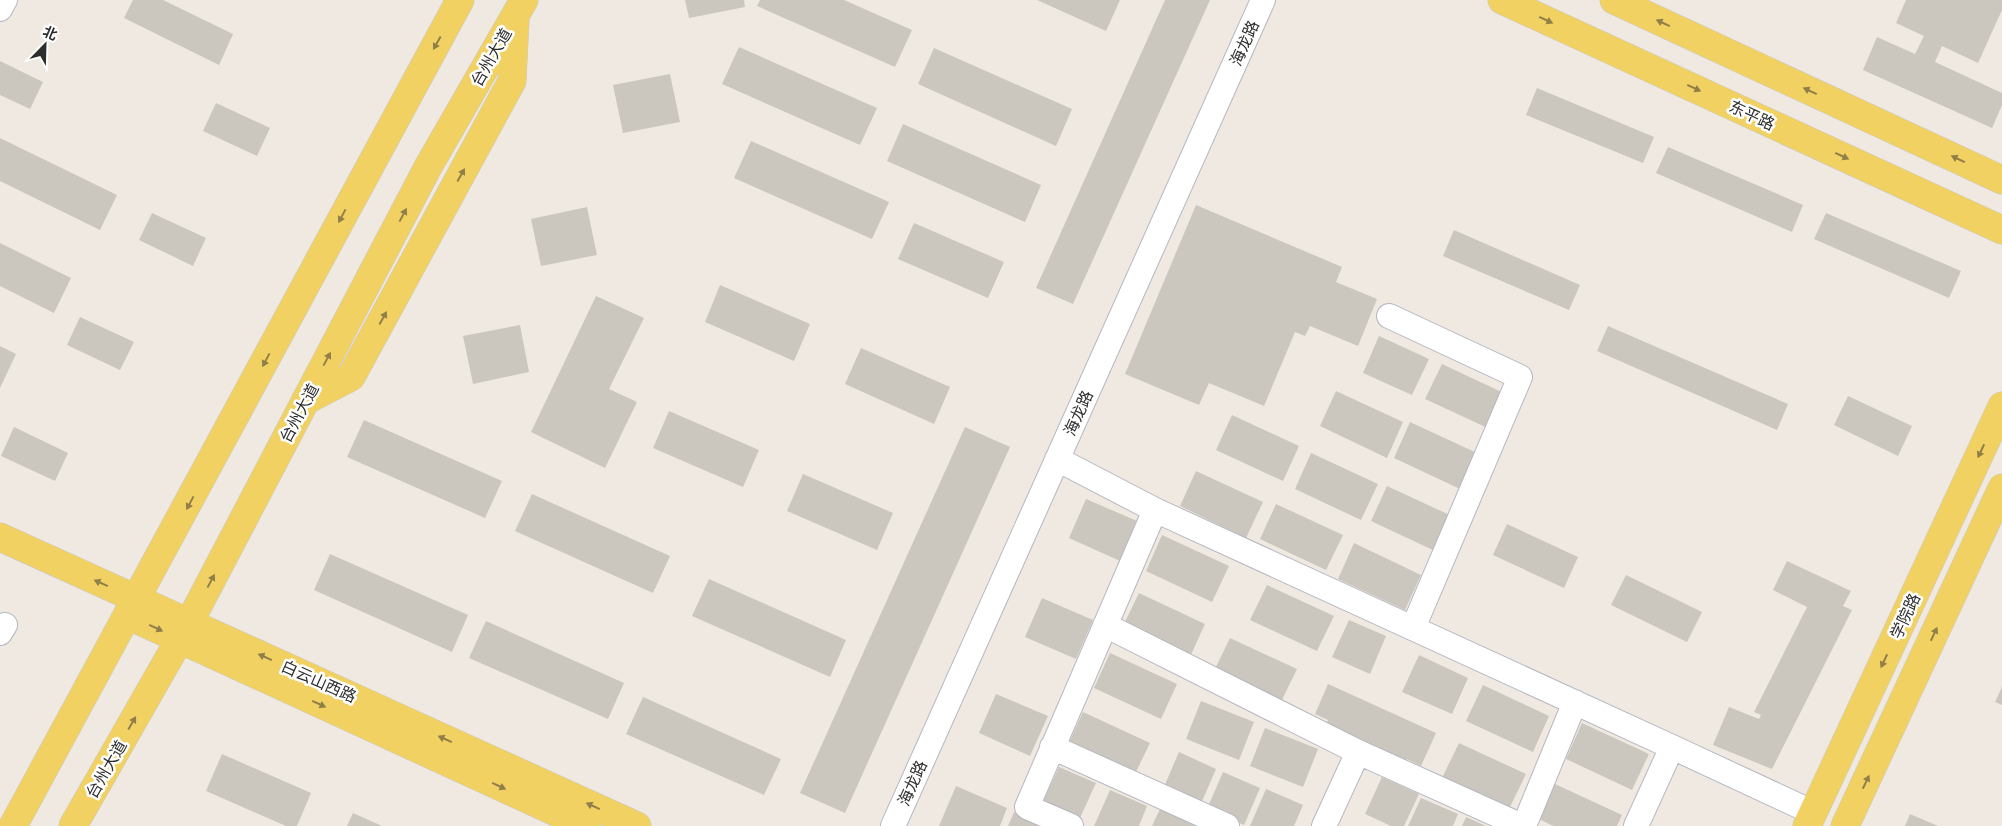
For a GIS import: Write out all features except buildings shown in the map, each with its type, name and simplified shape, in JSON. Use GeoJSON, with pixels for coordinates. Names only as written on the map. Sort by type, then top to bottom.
{"type":"FeatureCollection","features":[{"type":"Feature","properties":{"kind":"main road"},"geometry":{"type":"LineString","coordinates":[[383,140],[377,111],[439,0]]}},
{"type":"Feature","properties":{"kind":"main road"},"geometry":{"type":"LineString","coordinates":[[13,826],[134,608],[383,140],[460,0]]}},
{"type":"Feature","properties":{"kind":"main road","name":"东平路"},"geometry":{"type":"LineString","coordinates":[[1502,0],[2002,230]]}},
{"type":"Feature","properties":{"kind":"main road"},"geometry":{"type":"LineString","coordinates":[[1614,0],[2002,180]]}},
{"type":"Feature","properties":{"kind":"main road","name":"台州大道"},"geometry":{"type":"LineString","coordinates":[[74,826],[184,631],[428,167],[519,8]]}},
{"type":"Feature","properties":{"kind":"main road","name":"学院路"},"geometry":{"type":"LineString","coordinates":[[1810,819],[2002,406]]}},
{"type":"Feature","properties":{"kind":"main road"},"geometry":{"type":"LineString","coordinates":[[1845,826],[2002,488]]}},
{"type":"Feature","properties":{"kind":"main road","name":"白云山西路"},"geometry":{"type":"LineString","coordinates":[[0,537],[134,608],[586,826]]}},
{"type":"Feature","properties":{"kind":"main road","name":"白云山西路"},"geometry":{"type":"LineString","coordinates":[[0,557],[134,608]]}},
{"type":"Feature","properties":{"kind":"main road","name":"白云山西路"},"geometry":{"type":"LineString","coordinates":[[184,631],[637,826]]}},
{"type":"Feature","properties":{"kind":"main road"},"geometry":{"type":"LineString","coordinates":[[0,812],[18,781],[55,751]]}},
{"type":"Feature","properties":{"kind":"street"},"geometry":{"type":"LineString","coordinates":[[0,9],[5,0]]}},
{"type":"Feature","properties":{"kind":"street","name":"海龙路"},"geometry":{"type":"LineString","coordinates":[[893,826],[1264,0]]}},
{"type":"Feature","properties":{"kind":"street"},"geometry":{"type":"LineString","coordinates":[[1389,316],[1520,377],[1413,628]]}},
{"type":"Feature","properties":{"kind":"street"},"geometry":{"type":"LineString","coordinates":[[1058,459],[1155,510],[1672,747],[1810,819]]}},
{"type":"Feature","properties":{"kind":"street"},"geometry":{"type":"LineString","coordinates":[[1070,826],[1026,806],[1155,510]]}},
{"type":"Feature","properties":{"kind":"street"},"geometry":{"type":"LineString","coordinates":[[1105,625],[1358,752],[1523,826],[1575,702]]}},
{"type":"Feature","properties":{"kind":"street"},"geometry":{"type":"LineString","coordinates":[[1052,747],[1227,826]]}},
{"type":"Feature","properties":{"kind":"street"},"geometry":{"type":"LineString","coordinates":[[1636,826],[1672,747]]}},
{"type":"Feature","properties":{"kind":"street"},"geometry":{"type":"LineString","coordinates":[[1324,826],[1358,752]]}}]}
